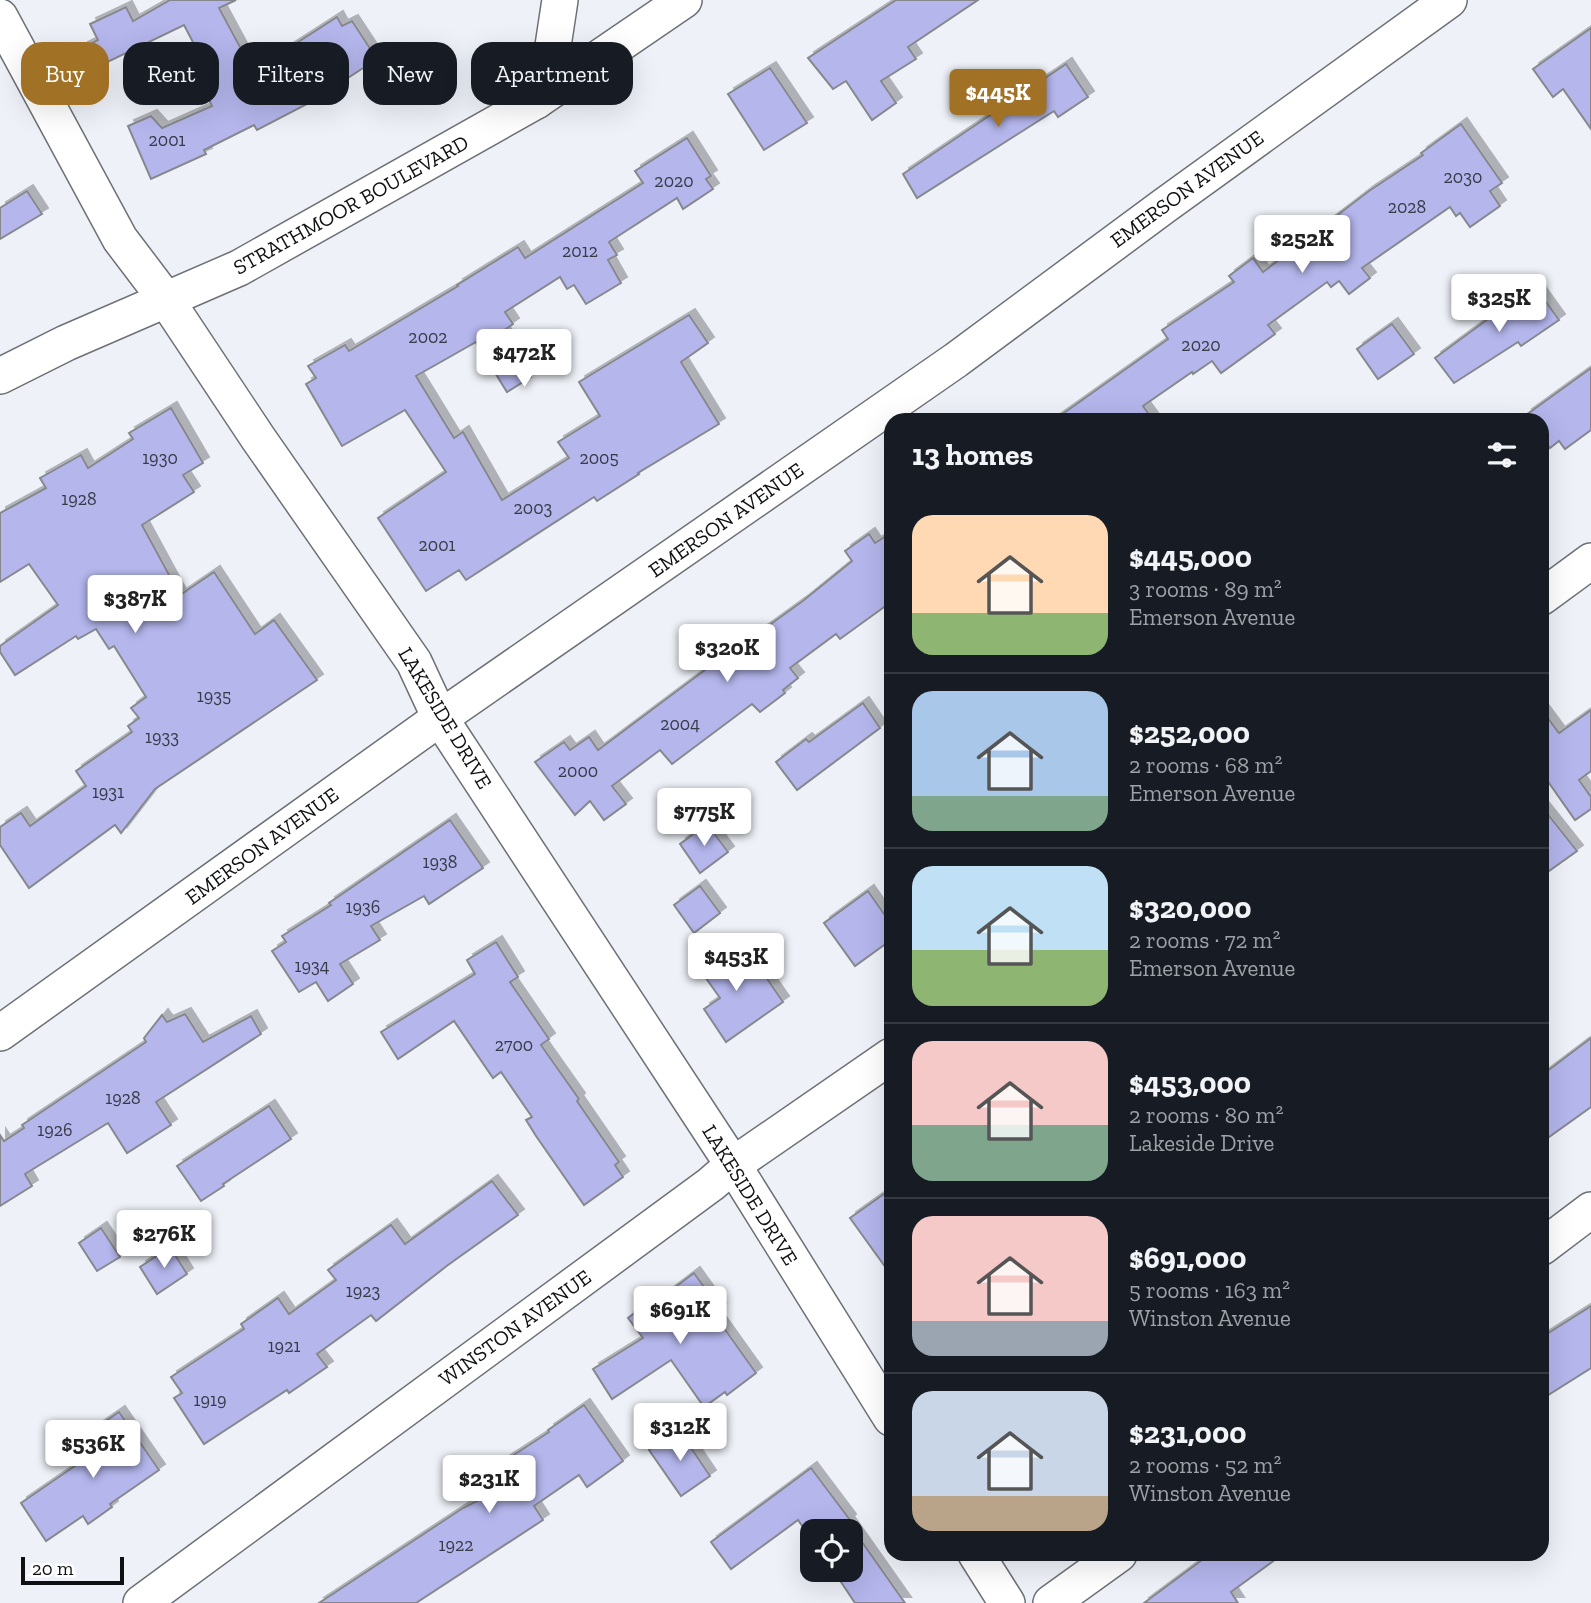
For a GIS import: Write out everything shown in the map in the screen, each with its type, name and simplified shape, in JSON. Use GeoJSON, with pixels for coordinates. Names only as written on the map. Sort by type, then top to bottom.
{"type":"FeatureCollection","features":[{"type":"Feature","properties":{"kind":"street"},"geometry":{"type":"LineString","coordinates":[[555,42],[560,0]]}},
{"type":"Feature","properties":{"kind":"street","name":"STRATHMOOR BOULEVARD"},"geometry":{"type":"LineString","coordinates":[[622,42],[684,0]]}},
{"type":"Feature","properties":{"kind":"street","name":"EMERSON AVENUE"},"geometry":{"type":"LineString","coordinates":[[0,1033],[440,718],[956,360],[1448,0]]}},
{"type":"Feature","properties":{"kind":"street","name":"LAKESIDE DRIVE"},"geometry":{"type":"LineString","coordinates":[[0,17],[120,239],[167,301],[414,662],[440,718],[733,1165],[884,1407]]}},
{"type":"Feature","properties":{"kind":"street","name":"STRATHMOOR BOULEVARD"},"geometry":{"type":"LineString","coordinates":[[0,376],[65,343],[239,268],[529,105]]}},
{"type":"Feature","properties":{"kind":"street"},"geometry":{"type":"LineString","coordinates":[[1549,592],[1591,561]]}},
{"type":"Feature","properties":{"kind":"street","name":"WINSTON AVENUE"},"geometry":{"type":"LineString","coordinates":[[141,1603],[711,1184],[733,1165],[884,1061]]}},
{"type":"Feature","properties":{"kind":"street"},"geometry":{"type":"LineString","coordinates":[[1549,1242],[1591,1210]]}},
{"type":"Feature","properties":{"kind":"street"},"geometry":{"type":"LineString","coordinates":[[980,1561],[1007,1603]]}},
{"type":"Feature","properties":{"kind":"street"},"geometry":{"type":"LineString","coordinates":[[1051,1603],[1109,1561]]}},
{"type":"Feature","properties":{"kind":"building"},"geometry":{"type":"Polygon","coordinates":[[[170,0],[236,0],[219,8],[237,42],[233,42],[233,105],[305,105],[257,130],[254,125],[204,150],[206,154],[151,179],[128,126],[151,116],[162,128],[212,105],[219,105],[219,42],[193,42],[184,25],[149,42],[123,42],[123,54],[109,61],[109,42],[94,42],[98,40],[90,24],[126,7],[133,21],[170,0]]]}},
{"type":"Feature","properties":{"kind":"building"},"geometry":{"type":"Polygon","coordinates":[[[896,0],[978,0],[908,47],[916,59],[881,81],[896,103],[872,120],[846,81],[833,89],[808,58],[896,0]]]}},
{"type":"Feature","properties":{"kind":"building"},"geometry":{"type":"Polygon","coordinates":[[[337,17],[342,26],[352,21],[366,42],[363,42],[363,68],[349,77],[349,42],[298,42],[337,17]]]}},
{"type":"Feature","properties":{"kind":"building"},"geometry":{"type":"Polygon","coordinates":[[[1591,28],[1591,129],[1563,89],[1553,97],[1533,69],[1591,28]]]}},
{"type":"Feature","properties":{"kind":"building"},"geometry":{"type":"Polygon","coordinates":[[[1066,64],[1088,97],[1058,117],[1054,111],[917,198],[903,174],[1066,64]]]}},
{"type":"Feature","properties":{"kind":"building"},"geometry":{"type":"Polygon","coordinates":[[[770,68],[807,123],[764,150],[728,94],[770,68]]]}},
{"type":"Feature","properties":{"kind":"building"},"geometry":{"type":"Polygon","coordinates":[[[1461,124],[1502,183],[1490,191],[1500,206],[1470,227],[1460,213],[1456,216],[1450,207],[1362,268],[1370,278],[1349,294],[1339,281],[1331,287],[1327,282],[1268,325],[1275,334],[1221,373],[1212,361],[1193,374],[1192,372],[1143,406],[1148,413],[1064,413],[1168,339],[1162,330],[1234,282],[1229,276],[1253,258],[1263,272],[1369,191],[1423,155],[1421,153],[1461,124]]]}},
{"type":"Feature","properties":{"kind":"building"},"geometry":{"type":"Polygon","coordinates":[[[687,138],[711,176],[706,179],[713,189],[683,209],[677,198],[609,242],[617,255],[608,260],[621,283],[586,304],[574,285],[567,289],[560,277],[505,312],[513,324],[503,331],[531,377],[507,392],[476,342],[416,376],[454,438],[463,432],[502,500],[569,458],[558,442],[600,416],[579,382],[689,315],[708,343],[681,362],[719,424],[597,501],[594,497],[466,580],[459,570],[426,591],[378,518],[446,472],[405,410],[342,446],[306,384],[316,378],[308,366],[345,345],[349,351],[518,247],[525,258],[643,183],[635,171],[687,138]]]}},
{"type":"Feature","properties":{"kind":"building"},"geometry":{"type":"Polygon","coordinates":[[[27,191],[42,214],[0,239],[0,208],[27,191]]]}},
{"type":"Feature","properties":{"kind":"building"},"geometry":{"type":"Polygon","coordinates":[[[1534,285],[1559,320],[1521,346],[1518,342],[1454,383],[1435,358],[1534,285]]]}},
{"type":"Feature","properties":{"kind":"building"},"geometry":{"type":"Polygon","coordinates":[[[1392,324],[1414,354],[1378,379],[1357,349],[1392,324]]]}},
{"type":"Feature","properties":{"kind":"building"},"geometry":{"type":"Polygon","coordinates":[[[1591,368],[1591,430],[1565,449],[1559,441],[1549,447],[1549,413],[1529,413],[1591,368]]]}},
{"type":"Feature","properties":{"kind":"building"},"geometry":{"type":"Polygon","coordinates":[[[171,408],[203,463],[183,475],[194,492],[142,525],[180,595],[214,572],[255,634],[274,620],[317,680],[155,789],[121,833],[115,825],[29,888],[0,845],[0,827],[21,813],[30,826],[86,786],[76,771],[132,732],[128,726],[139,718],[131,708],[146,697],[114,646],[109,649],[96,629],[78,639],[76,636],[15,675],[0,652],[0,646],[58,605],[29,564],[0,582],[0,513],[46,488],[40,478],[81,455],[88,468],[133,439],[129,433],[171,408]]]}},
{"type":"Feature","properties":{"kind":"building"},"geometry":{"type":"Polygon","coordinates":[[[869,534],[875,543],[884,537],[884,607],[840,639],[836,634],[790,668],[798,678],[783,690],[785,693],[760,712],[752,704],[672,764],[660,750],[612,786],[626,804],[604,820],[590,801],[575,815],[535,762],[564,742],[570,750],[589,737],[598,750],[721,658],[719,656],[744,638],[746,642],[804,600],[852,561],[845,551],[869,534]]]}},
{"type":"Feature","properties":{"kind":"building"},"geometry":{"type":"Polygon","coordinates":[[[863,703],[880,728],[797,790],[776,762],[806,739],[809,742],[863,703]]]}},
{"type":"Feature","properties":{"kind":"building"},"geometry":{"type":"Polygon","coordinates":[[[1591,710],[1591,771],[1579,780],[1591,797],[1591,809],[1575,820],[1549,783],[1549,719],[1559,733],[1591,710]]]}},
{"type":"Feature","properties":{"kind":"building"},"geometry":{"type":"Polygon","coordinates":[[[1549,816],[1577,851],[1549,871],[1549,816]]]}},
{"type":"Feature","properties":{"kind":"building"},"geometry":{"type":"Polygon","coordinates":[[[450,820],[483,868],[429,904],[424,896],[371,926],[380,940],[340,964],[353,984],[328,1001],[316,982],[299,992],[272,951],[286,942],[282,936],[331,905],[329,903],[450,820]]]}},
{"type":"Feature","properties":{"kind":"building"},"geometry":{"type":"Polygon","coordinates":[[[707,824],[728,852],[700,873],[680,844],[707,824]]]}},
{"type":"Feature","properties":{"kind":"building"},"geometry":{"type":"Polygon","coordinates":[[[700,886],[720,913],[694,933],[674,905],[700,886]]]}},
{"type":"Feature","properties":{"kind":"building"},"geometry":{"type":"Polygon","coordinates":[[[868,891],[884,914],[884,945],[855,966],[824,923],[868,891]]]}},
{"type":"Feature","properties":{"kind":"building"},"geometry":{"type":"Polygon","coordinates":[[[496,942],[518,977],[510,982],[549,1039],[541,1045],[619,1162],[615,1165],[623,1177],[584,1205],[526,1120],[532,1117],[501,1072],[493,1078],[454,1021],[398,1059],[381,1032],[475,974],[467,960],[496,942]]]}},
{"type":"Feature","properties":{"kind":"building"},"geometry":{"type":"Polygon","coordinates":[[[726,943],[748,975],[759,967],[783,1002],[726,1042],[704,1009],[720,998],[696,964],[726,943]]]}},
{"type":"Feature","properties":{"kind":"building"},"geometry":{"type":"Polygon","coordinates":[[[185,1014],[203,1042],[251,1016],[261,1034],[156,1102],[171,1125],[127,1153],[108,1123],[25,1174],[32,1186],[0,1206],[0,1135],[4,1141],[24,1128],[22,1125],[146,1042],[144,1038],[162,1015],[167,1022],[185,1014]]]}},
{"type":"Feature","properties":{"kind":"building"},"geometry":{"type":"Polygon","coordinates":[[[1591,1038],[1591,1107],[1549,1137],[1549,1070],[1591,1038]]]}},
{"type":"Feature","properties":{"kind":"building"},"geometry":{"type":"Polygon","coordinates":[[[269,1106],[291,1139],[201,1201],[177,1166],[269,1106]]]}},
{"type":"Feature","properties":{"kind":"building"},"geometry":{"type":"Polygon","coordinates":[[[492,1181],[518,1215],[376,1321],[371,1315],[317,1354],[327,1367],[204,1444],[174,1398],[182,1393],[171,1377],[244,1329],[241,1324],[278,1298],[289,1314],[336,1280],[328,1270],[391,1225],[405,1244],[492,1181]]]}},
{"type":"Feature","properties":{"kind":"building"},"geometry":{"type":"Polygon","coordinates":[[[884,1194],[884,1265],[850,1218],[884,1194]]]}},
{"type":"Feature","properties":{"kind":"building"},"geometry":{"type":"Polygon","coordinates":[[[101,1228],[120,1257],[97,1271],[79,1243],[101,1228]]]}},
{"type":"Feature","properties":{"kind":"building"},"geometry":{"type":"Polygon","coordinates":[[[170,1247],[187,1274],[157,1294],[140,1267],[170,1247]]]}},
{"type":"Feature","properties":{"kind":"building"},"geometry":{"type":"Polygon","coordinates":[[[694,1273],[720,1309],[714,1314],[756,1373],[727,1395],[725,1392],[704,1407],[671,1360],[612,1399],[593,1369],[643,1338],[628,1318],[650,1301],[653,1304],[694,1273]]]}},
{"type":"Feature","properties":{"kind":"building"},"geometry":{"type":"Polygon","coordinates":[[[1591,1306],[1591,1368],[1549,1395],[1549,1333],[1591,1306]]]}},
{"type":"Feature","properties":{"kind":"building"},"geometry":{"type":"Polygon","coordinates":[[[584,1405],[623,1461],[587,1487],[579,1475],[534,1506],[543,1520],[416,1603],[319,1603],[463,1508],[495,1492],[483,1475],[549,1432],[548,1430],[584,1405]]]}},
{"type":"Feature","properties":{"kind":"building"},"geometry":{"type":"Polygon","coordinates":[[[119,1412],[159,1470],[110,1504],[112,1507],[88,1524],[83,1516],[46,1541],[21,1503],[98,1450],[87,1434],[119,1412]]]}},
{"type":"Feature","properties":{"kind":"building"},"geometry":{"type":"Polygon","coordinates":[[[679,1430],[710,1476],[681,1496],[649,1450],[679,1430]]]}},
{"type":"Feature","properties":{"kind":"building"},"geometry":{"type":"Polygon","coordinates":[[[811,1468],[849,1519],[800,1519],[800,1523],[798,1520],[731,1569],[711,1542],[811,1468]]]}},
{"type":"Feature","properties":{"kind":"building"},"geometry":{"type":"Polygon","coordinates":[[[863,1543],[905,1603],[855,1603],[841,1582],[863,1582],[863,1543]]]}},
{"type":"Feature","properties":{"kind":"building"},"geometry":{"type":"Polygon","coordinates":[[[1201,1561],[1273,1561],[1231,1592],[1238,1603],[1144,1603],[1201,1561]]]}}]}
